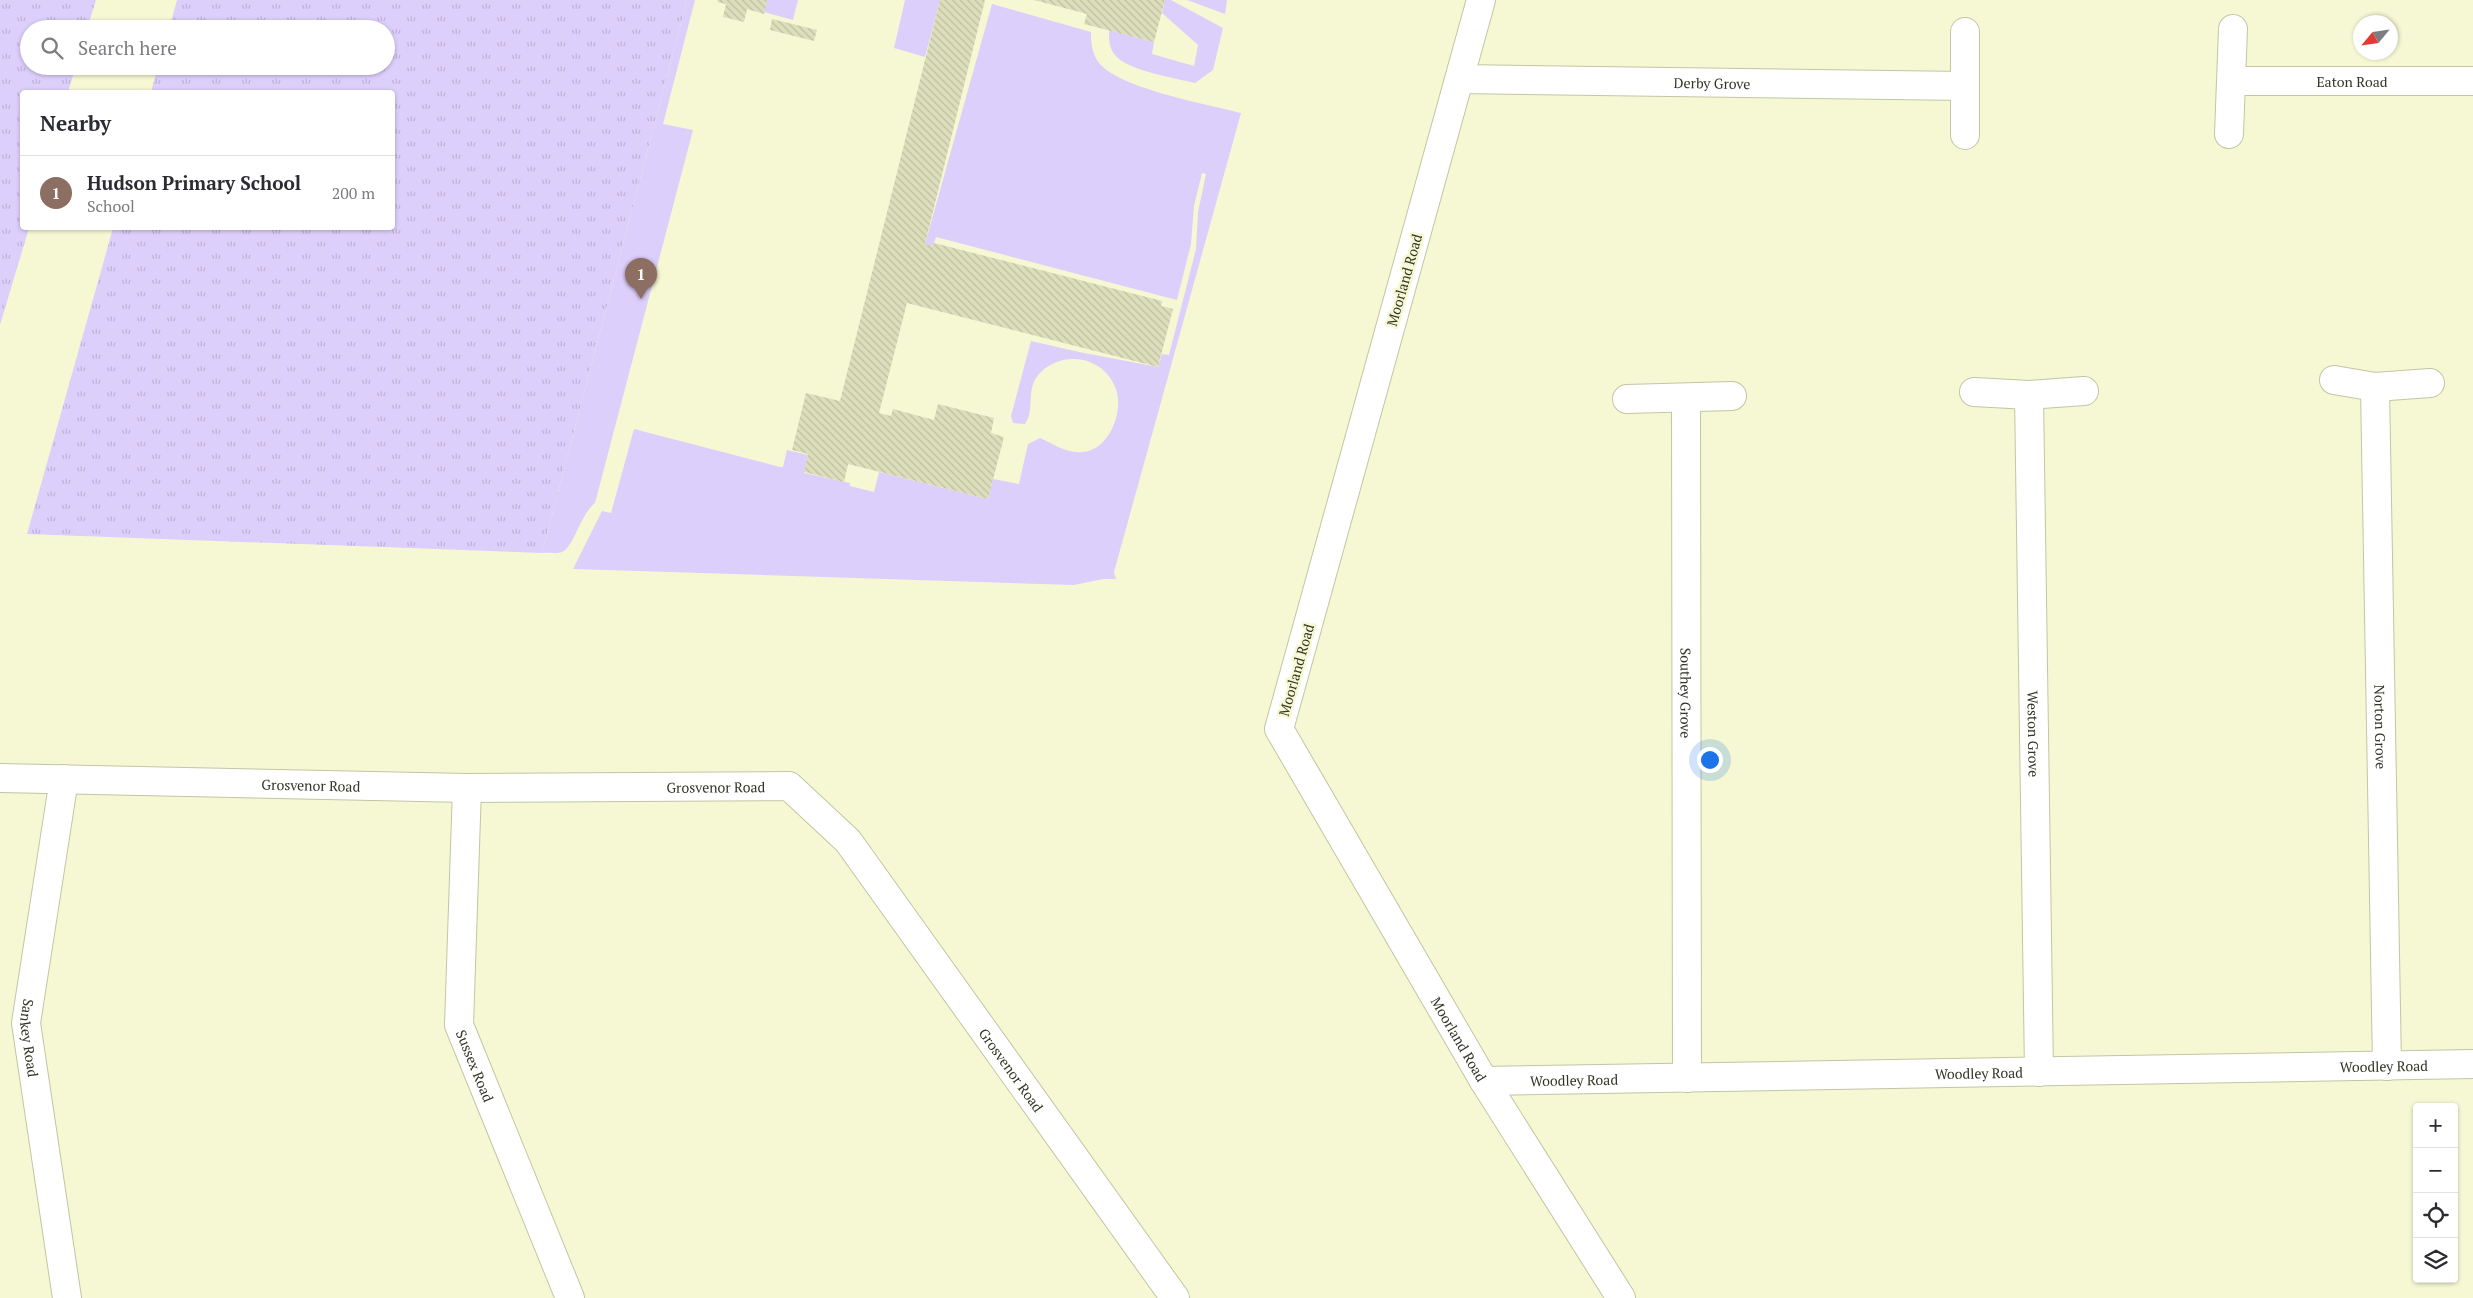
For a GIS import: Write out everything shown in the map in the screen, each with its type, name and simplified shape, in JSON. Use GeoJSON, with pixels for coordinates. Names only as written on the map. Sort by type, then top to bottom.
{"type":"FeatureCollection","features":[{"type":"Feature","properties":{"kind":"street","name":"Moorland Road"},"geometry":{"type":"LineString","coordinates":[[1481,0],[1279,729],[1484,1081],[1621,1298]]}},
{"type":"Feature","properties":{"kind":"street"},"geometry":{"type":"LineString","coordinates":[[2229,134],[2233,29]]}},
{"type":"Feature","properties":{"kind":"street"},"geometry":{"type":"LineString","coordinates":[[1965,32],[1965,135]]}},
{"type":"Feature","properties":{"kind":"street","name":"Derby Grove"},"geometry":{"type":"LineString","coordinates":[[1460,79],[1965,86]]}},
{"type":"Feature","properties":{"kind":"street","name":"Eaton Road"},"geometry":{"type":"LineString","coordinates":[[2232,81],[2473,81]]}},
{"type":"Feature","properties":{"kind":"street"},"geometry":{"type":"LineString","coordinates":[[2334,380],[2375,387],[2430,383]]}},
{"type":"Feature","properties":{"kind":"street","name":"Norton Grove"},"geometry":{"type":"LineString","coordinates":[[2375,387],[2388,1066]]}},
{"type":"Feature","properties":{"kind":"street"},"geometry":{"type":"LineString","coordinates":[[1974,392],[2029,395],[2084,391]]}},
{"type":"Feature","properties":{"kind":"street","name":"Weston Grove"},"geometry":{"type":"LineString","coordinates":[[2029,395],[2039,1072]]}},
{"type":"Feature","properties":{"kind":"street"},"geometry":{"type":"LineString","coordinates":[[1627,399],[1732,396]]}},
{"type":"Feature","properties":{"kind":"street","name":"Southey Grove"},"geometry":{"type":"LineString","coordinates":[[1686,398],[1687,1078]]}},
{"type":"Feature","properties":{"kind":"street","name":"Grosvenor Road"},"geometry":{"type":"LineString","coordinates":[[0,778],[467,788],[789,786],[848,841],[1176,1298]]}},
{"type":"Feature","properties":{"kind":"street","name":"Sankey Road"},"geometry":{"type":"LineString","coordinates":[[64,779],[26,1023],[67,1298]]}},
{"type":"Feature","properties":{"kind":"street","name":"Sussex Road"},"geometry":{"type":"LineString","coordinates":[[467,788],[459,1024],[570,1298]]}},
{"type":"Feature","properties":{"kind":"street","name":"Woodley Road"},"geometry":{"type":"LineString","coordinates":[[1484,1081],[2473,1064]]}},
{"type":"Feature","properties":{"kind":"green space"},"geometry":{"type":"Polygon","coordinates":[[[0,0],[96,0],[90,20],[20,20],[20,75],[73,75],[69,90],[20,90],[20,230],[28,230],[0,325],[0,0]]]}},
{"type":"Feature","properties":{"kind":"green space"},"geometry":{"type":"Polygon","coordinates":[[[177,0],[687,0],[542,553],[27,534],[112,230],[395,230],[395,90],[152,90],[156,75],[395,75],[395,20],[171,20],[177,0]]]}},
{"type":"Feature","properties":{"kind":"green space"},"geometry":{"type":"Polygon","coordinates":[[[687,0],[695,0],[663,124],[693,130],[595,503],[585,515],[566,549],[560,553],[542,553],[687,0]]]}},
{"type":"Feature","properties":{"kind":"green space"},"geometry":{"type":"Polygon","coordinates":[[[767,0],[798,0],[793,20],[764,12],[767,0]]]}},
{"type":"Feature","properties":{"kind":"green space"},"geometry":{"type":"Polygon","coordinates":[[[905,0],[940,0],[925,57],[894,48],[905,0]]]}},
{"type":"Feature","properties":{"kind":"green space"},"geometry":{"type":"Polygon","coordinates":[[[1165,0],[1171,0],[1223,28],[1213,70],[1195,83],[1131,66],[1116,56],[1111,47],[1109,30],[1154,42],[1152,54],[1194,66],[1198,45],[1162,13],[1165,0]]]}},
{"type":"Feature","properties":{"kind":"green space"},"geometry":{"type":"Polygon","coordinates":[[[1187,0],[1227,0],[1225,14],[1187,0]]]}},
{"type":"Feature","properties":{"kind":"green space"},"geometry":{"type":"Polygon","coordinates":[[[992,4],[1091,32],[1092,49],[1097,60],[1111,73],[1127,81],[1166,95],[1241,113],[1114,572],[1116,579],[1103,579],[1074,585],[573,569],[602,511],[611,513],[634,429],[780,467],[783,467],[787,450],[808,455],[804,473],[850,483],[850,486],[874,492],[879,472],[988,499],[993,479],[1019,484],[1028,444],[1040,438],[1072,452],[1092,450],[1107,437],[1116,419],[1118,398],[1111,378],[1094,364],[1072,359],[1051,365],[1041,372],[1033,385],[1030,412],[1025,424],[1013,423],[1011,416],[1031,341],[1158,367],[1162,354],[1169,355],[1196,249],[1198,212],[1206,174],[1202,173],[1194,206],[1191,244],[1177,300],[936,237],[933,246],[925,244],[992,4]]]}},
{"type":"Feature","properties":{"kind":"building"},"geometry":{"type":"Polygon","coordinates":[[[718,0],[767,0],[764,14],[747,9],[744,22],[723,17],[726,4],[717,2],[718,0]]]}},
{"type":"Feature","properties":{"kind":"building"},"geometry":{"type":"Polygon","coordinates":[[[940,0],[985,0],[925,244],[933,246],[934,243],[1162,301],[1161,306],[1173,309],[1158,367],[907,303],[879,413],[891,416],[893,409],[934,420],[938,404],[994,418],[991,433],[1004,437],[988,499],[848,464],[844,482],[804,472],[808,454],[792,450],[806,393],[840,401],[940,0]]]}},
{"type":"Feature","properties":{"kind":"building"},"geometry":{"type":"Polygon","coordinates":[[[1034,0],[1165,0],[1154,42],[1084,24],[1087,14],[1034,0]]]}},
{"type":"Feature","properties":{"kind":"building"},"geometry":{"type":"Polygon","coordinates":[[[772,19],[817,30],[814,41],[770,30],[772,19]]]}},
{"type":"Feature","properties":{"kind":"place","name":"Hudson Primary School"},"geometry":{"type":"Point","coordinates":[641,299]}}]}
